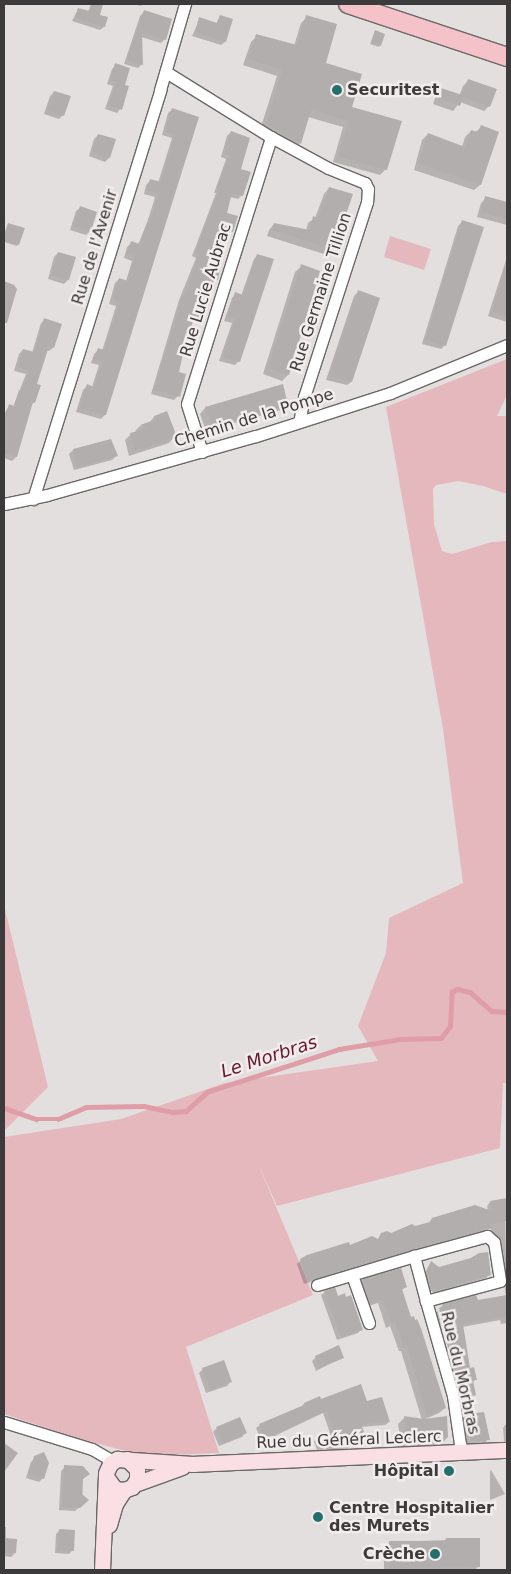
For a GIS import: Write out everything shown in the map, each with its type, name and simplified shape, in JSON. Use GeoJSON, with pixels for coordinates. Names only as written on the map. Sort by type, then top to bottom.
{"type":"FeatureCollection","features":[{"type":"Feature","properties":{"kind":"main road"},"geometry":{"type":"LineString","coordinates":[[348,4],[507,57]]}},
{"type":"Feature","properties":{"kind":"main road","name":"Rue du Général Leclerc"},"geometry":{"type":"LineString","coordinates":[[120,1460],[193,1464],[507,1450]]}},
{"type":"Feature","properties":{"kind":"main road"},"geometry":{"type":"LineString","coordinates":[[102,1570],[107,1469],[120,1460],[137,1469],[130,1487],[115,1504],[103,1551]]}},
{"type":"Feature","properties":{"kind":"main road","name":"Rue du Général Leclerc"},"geometry":{"type":"LineString","coordinates":[[130,1487],[152,1476],[193,1464]]}},
{"type":"Feature","properties":{"kind":"main road"},"geometry":{"type":"LineString","coordinates":[[107,1478],[115,1489],[130,1487]]}},
{"type":"Feature","properties":{"kind":"street","name":"Rue de l'Avenir"},"geometry":{"type":"LineString","coordinates":[[33,498],[166,72],[185,4]]}},
{"type":"Feature","properties":{"kind":"street"},"geometry":{"type":"LineString","coordinates":[[166,72],[271,137]]}},
{"type":"Feature","properties":{"kind":"street","name":"Rue Germaine Tillion"},"geometry":{"type":"LineString","coordinates":[[271,137],[328,168],[365,183],[368,189],[367,202],[308,383],[299,422]]}},
{"type":"Feature","properties":{"kind":"street","name":"Rue Lucie Aubrac"},"geometry":{"type":"LineString","coordinates":[[202,452],[187,404],[271,137]]}},
{"type":"Feature","properties":{"kind":"street","name":"Chemin de la Pompe"},"geometry":{"type":"LineString","coordinates":[[4,504],[33,498],[202,452],[299,422],[390,393],[507,345]]}},
{"type":"Feature","properties":{"kind":"street","name":"Rue du Morbras"},"geometry":{"type":"LineString","coordinates":[[318,1286],[414,1256],[487,1236],[494,1242],[500,1281],[426,1301]]}},
{"type":"Feature","properties":{"kind":"street","name":"Rue du Morbras"},"geometry":{"type":"LineString","coordinates":[[414,1256],[452,1396],[460,1444],[464,1453]]}},
{"type":"Feature","properties":{"kind":"street"},"geometry":{"type":"LineString","coordinates":[[352,1275],[369,1323]]}},
{"type":"Feature","properties":{"kind":"street"},"geometry":{"type":"LineString","coordinates":[[4,1422],[84,1446],[120,1460]]}},
{"type":"Feature","properties":{"kind":"shaded area"},"geometry":{"type":"Polygon","coordinates":[[[390,236],[431,249],[424,270],[384,257],[390,236]]]}},
{"type":"Feature","properties":{"kind":"shaded area"},"geometry":{"type":"Polygon","coordinates":[[[507,359],[507,395],[497,416],[507,416],[507,494],[483,486],[458,481],[436,485],[433,489],[434,524],[442,551],[452,554],[492,542],[507,541],[507,1083],[503,1083],[500,1148],[277,1206],[257,1161],[313,1295],[186,1347],[219,1453],[145,1456],[76,1438],[4,1414],[4,1137],[121,1119],[225,1083],[378,1061],[358,1026],[386,953],[389,918],[463,883],[443,729],[386,407],[507,359]]]}},
{"type":"Feature","properties":{"kind":"shaded area"},"geometry":{"type":"Polygon","coordinates":[[[4,905],[48,1087],[4,1131],[4,905]]]}},
{"type":"Feature","properties":{"kind":"building"},"geometry":{"type":"Polygon","coordinates":[[[92,4],[103,4],[100,15],[108,17],[105,27],[75,18],[78,8],[90,11],[92,4]]]}},
{"type":"Feature","properties":{"kind":"building"},"geometry":{"type":"Polygon","coordinates":[[[144,10],[172,19],[166,40],[142,33],[143,65],[127,60],[144,10]]]}},
{"type":"Feature","properties":{"kind":"building"},"geometry":{"type":"Polygon","coordinates":[[[220,15],[233,19],[226,42],[195,32],[199,17],[217,23],[220,15]]]}},
{"type":"Feature","properties":{"kind":"building"},"geometry":{"type":"Polygon","coordinates":[[[306,15],[337,24],[326,63],[362,74],[352,107],[402,121],[387,170],[338,156],[348,121],[311,110],[301,144],[266,124],[282,70],[248,59],[256,34],[297,45],[306,15]]]}},
{"type":"Feature","properties":{"kind":"building"},"geometry":{"type":"Polygon","coordinates":[[[375,30],[385,34],[381,46],[371,43],[375,30]]]}},
{"type":"Feature","properties":{"kind":"building"},"geometry":{"type":"Polygon","coordinates":[[[115,63],[130,68],[125,85],[129,86],[122,110],[108,105],[116,82],[110,80],[115,63]]]}},
{"type":"Feature","properties":{"kind":"building"},"geometry":{"type":"Polygon","coordinates":[[[468,79],[497,89],[490,107],[463,97],[460,106],[438,99],[441,88],[462,95],[468,79]]]}},
{"type":"Feature","properties":{"kind":"building"},"geometry":{"type":"Polygon","coordinates":[[[54,91],[71,96],[64,116],[47,110],[54,91]]]}},
{"type":"Feature","properties":{"kind":"building"},"geometry":{"type":"Polygon","coordinates":[[[172,108],[199,117],[106,415],[79,408],[87,384],[94,387],[102,361],[94,359],[98,348],[104,350],[120,302],[113,299],[119,278],[128,281],[135,256],[127,254],[131,241],[140,244],[149,217],[151,218],[158,193],[147,190],[150,179],[161,182],[175,134],[165,131],[172,108]]]}},
{"type":"Feature","properties":{"kind":"building"},"geometry":{"type":"Polygon","coordinates":[[[481,125],[499,132],[481,185],[418,164],[428,133],[465,147],[471,130],[478,132],[481,125]]]}},
{"type":"Feature","properties":{"kind":"building"},"geometry":{"type":"Polygon","coordinates":[[[231,131],[250,138],[241,169],[251,172],[243,196],[232,193],[227,213],[238,216],[233,232],[228,231],[218,280],[208,277],[201,300],[209,303],[205,317],[195,314],[189,335],[198,338],[195,348],[185,345],[179,372],[186,374],[180,397],[154,390],[183,294],[185,295],[199,254],[195,252],[219,190],[217,189],[229,155],[224,154],[231,131]]]}},
{"type":"Feature","properties":{"kind":"building"},"geometry":{"type":"Polygon","coordinates":[[[98,134],[116,139],[110,158],[92,152],[98,134]]]}},
{"type":"Feature","properties":{"kind":"building"},"geometry":{"type":"Polygon","coordinates":[[[329,187],[353,194],[342,226],[344,227],[337,251],[272,230],[274,223],[310,230],[313,216],[318,218],[329,187]]]}},
{"type":"Feature","properties":{"kind":"building"},"geometry":{"type":"Polygon","coordinates":[[[485,196],[507,202],[507,219],[481,212],[485,196]]]}},
{"type":"Feature","properties":{"kind":"building"},"geometry":{"type":"Polygon","coordinates":[[[80,206],[97,212],[91,231],[73,226],[80,206]]]}},
{"type":"Feature","properties":{"kind":"building"},"geometry":{"type":"Polygon","coordinates":[[[462,220],[484,227],[446,346],[425,340],[462,220]]]}},
{"type":"Feature","properties":{"kind":"building"},"geometry":{"type":"Polygon","coordinates":[[[8,223],[25,228],[19,245],[4,240],[8,223]]]}},
{"type":"Feature","properties":{"kind":"building"},"geometry":{"type":"Polygon","coordinates":[[[58,252],[76,257],[69,280],[51,275],[58,252]]]}},
{"type":"Feature","properties":{"kind":"building"},"geometry":{"type":"Polygon","coordinates":[[[257,254],[274,259],[240,362],[223,357],[235,319],[227,317],[235,292],[243,295],[257,254]]]}},
{"type":"Feature","properties":{"kind":"building"},"geometry":{"type":"Polygon","coordinates":[[[301,264],[320,271],[289,375],[268,368],[301,264]]]}},
{"type":"Feature","properties":{"kind":"building"},"geometry":{"type":"Polygon","coordinates":[[[504,268],[507,269],[507,316],[492,312],[504,268]]]}},
{"type":"Feature","properties":{"kind":"building"},"geometry":{"type":"Polygon","coordinates":[[[4,281],[14,285],[17,289],[7,323],[4,323],[4,281]]]}},
{"type":"Feature","properties":{"kind":"building"},"geometry":{"type":"Polygon","coordinates":[[[358,290],[380,298],[352,382],[329,376],[358,290]]]}},
{"type":"Feature","properties":{"kind":"building"},"geometry":{"type":"Polygon","coordinates":[[[44,318],[62,324],[54,348],[49,346],[37,384],[41,385],[35,403],[33,402],[17,457],[4,453],[4,420],[9,404],[14,406],[19,390],[22,391],[29,371],[17,367],[23,349],[34,352],[44,318]]]}},
{"type":"Feature","properties":{"kind":"building"},"geometry":{"type":"Polygon","coordinates":[[[283,384],[288,405],[212,426],[205,407],[283,384]]]}},
{"type":"Feature","properties":{"kind":"building"},"geometry":{"type":"Polygon","coordinates":[[[167,411],[177,437],[135,451],[130,433],[149,428],[140,425],[155,420],[154,416],[167,411]]]}},
{"type":"Feature","properties":{"kind":"building"},"geometry":{"type":"Polygon","coordinates":[[[111,439],[118,456],[77,467],[73,449],[111,439]]]}},
{"type":"Feature","properties":{"kind":"building"},"geometry":{"type":"Polygon","coordinates":[[[507,1198],[507,1221],[490,1224],[493,1227],[307,1281],[300,1259],[307,1255],[349,1242],[350,1245],[372,1236],[378,1239],[381,1233],[387,1231],[391,1233],[412,1224],[415,1226],[430,1222],[432,1218],[475,1205],[492,1211],[490,1201],[507,1198]]]}},
{"type":"Feature","properties":{"kind":"building"},"geometry":{"type":"Polygon","coordinates":[[[488,1252],[491,1275],[437,1290],[436,1288],[432,1289],[426,1271],[431,1261],[439,1267],[471,1258],[479,1253],[488,1252]]]}},
{"type":"Feature","properties":{"kind":"building"},"geometry":{"type":"Polygon","coordinates":[[[401,1268],[407,1287],[402,1289],[411,1317],[414,1316],[415,1320],[417,1319],[421,1328],[446,1408],[427,1416],[407,1346],[404,1347],[395,1322],[391,1323],[383,1299],[370,1303],[362,1279],[401,1268]]]}},
{"type":"Feature","properties":{"kind":"building"},"geometry":{"type":"Polygon","coordinates":[[[335,1287],[338,1296],[345,1293],[346,1297],[351,1295],[363,1330],[341,1337],[324,1291],[335,1287]]]}},
{"type":"Feature","properties":{"kind":"building"},"geometry":{"type":"Polygon","coordinates":[[[476,1295],[478,1300],[507,1295],[507,1316],[463,1324],[470,1368],[474,1367],[477,1380],[473,1380],[476,1395],[463,1400],[454,1356],[450,1341],[445,1336],[439,1308],[443,1307],[442,1304],[476,1295]]]}},
{"type":"Feature","properties":{"kind":"building"},"geometry":{"type":"Polygon","coordinates":[[[339,1345],[344,1358],[320,1368],[315,1356],[339,1345]]]}},
{"type":"Feature","properties":{"kind":"building"},"geometry":{"type":"Polygon","coordinates":[[[224,1360],[232,1382],[210,1390],[202,1368],[224,1360]]]}},
{"type":"Feature","properties":{"kind":"building"},"geometry":{"type":"Polygon","coordinates":[[[361,1384],[367,1401],[382,1397],[390,1422],[361,1424],[364,1432],[350,1437],[353,1446],[321,1447],[317,1437],[334,1431],[327,1410],[265,1439],[259,1424],[304,1405],[304,1403],[320,1396],[321,1399],[361,1384]]]}},
{"type":"Feature","properties":{"kind":"building"},"geometry":{"type":"Polygon","coordinates":[[[484,1412],[490,1440],[471,1441],[466,1414],[484,1412]]]}},
{"type":"Feature","properties":{"kind":"building"},"geometry":{"type":"Polygon","coordinates":[[[404,1416],[424,1419],[447,1416],[448,1437],[443,1442],[408,1444],[404,1416]]]}},
{"type":"Feature","properties":{"kind":"building"},"geometry":{"type":"Polygon","coordinates":[[[240,1417],[247,1433],[223,1443],[216,1427],[240,1417]]]}},
{"type":"Feature","properties":{"kind":"building"},"geometry":{"type":"Polygon","coordinates":[[[4,1443],[18,1453],[4,1472],[4,1443]]]}},
{"type":"Feature","properties":{"kind":"building"},"geometry":{"type":"Polygon","coordinates":[[[44,1452],[49,1463],[44,1479],[29,1474],[34,1456],[44,1452]]]}},
{"type":"Feature","properties":{"kind":"building"},"geometry":{"type":"Polygon","coordinates":[[[64,1465],[83,1466],[90,1474],[83,1479],[82,1494],[89,1500],[80,1508],[62,1507],[64,1465]]]}},
{"type":"Feature","properties":{"kind":"building"},"geometry":{"type":"Polygon","coordinates":[[[59,1529],[75,1530],[74,1551],[58,1550],[59,1529]]]}},
{"type":"Feature","properties":{"kind":"building"},"geometry":{"type":"Polygon","coordinates":[[[4,1538],[17,1539],[16,1553],[4,1552],[4,1538]]]}},
{"type":"Feature","properties":{"kind":"building","name":"Crèche"},"geometry":{"type":"Polygon","coordinates":[[[446,1538],[480,1538],[480,1567],[390,1568],[389,1541],[445,1541],[446,1538]]]}},
{"type":"Feature","properties":{"kind":"waterway","name":"Le Morbras"},"geometry":{"type":"LineString","coordinates":[[4,1108],[36,1119],[58,1119],[86,1107],[144,1106],[173,1112],[186,1111],[207,1092],[339,1049],[401,1039],[441,1038],[450,1026],[452,992],[457,989],[470,992],[492,1011],[507,1012]]}},
{"type":"Feature","properties":{"kind":"place","name":"Securitest"},"geometry":{"type":"Point","coordinates":[337,90]}},
{"type":"Feature","properties":{"kind":"place","name":"Hôpital"},"geometry":{"type":"Point","coordinates":[449,1471]}},
{"type":"Feature","properties":{"kind":"place","name":"Centre Hospitalier des Murets"},"geometry":{"type":"Point","coordinates":[318,1517]}},
{"type":"Feature","properties":{"kind":"place","name":"Crèche"},"geometry":{"type":"Point","coordinates":[435,1554]}}]}
